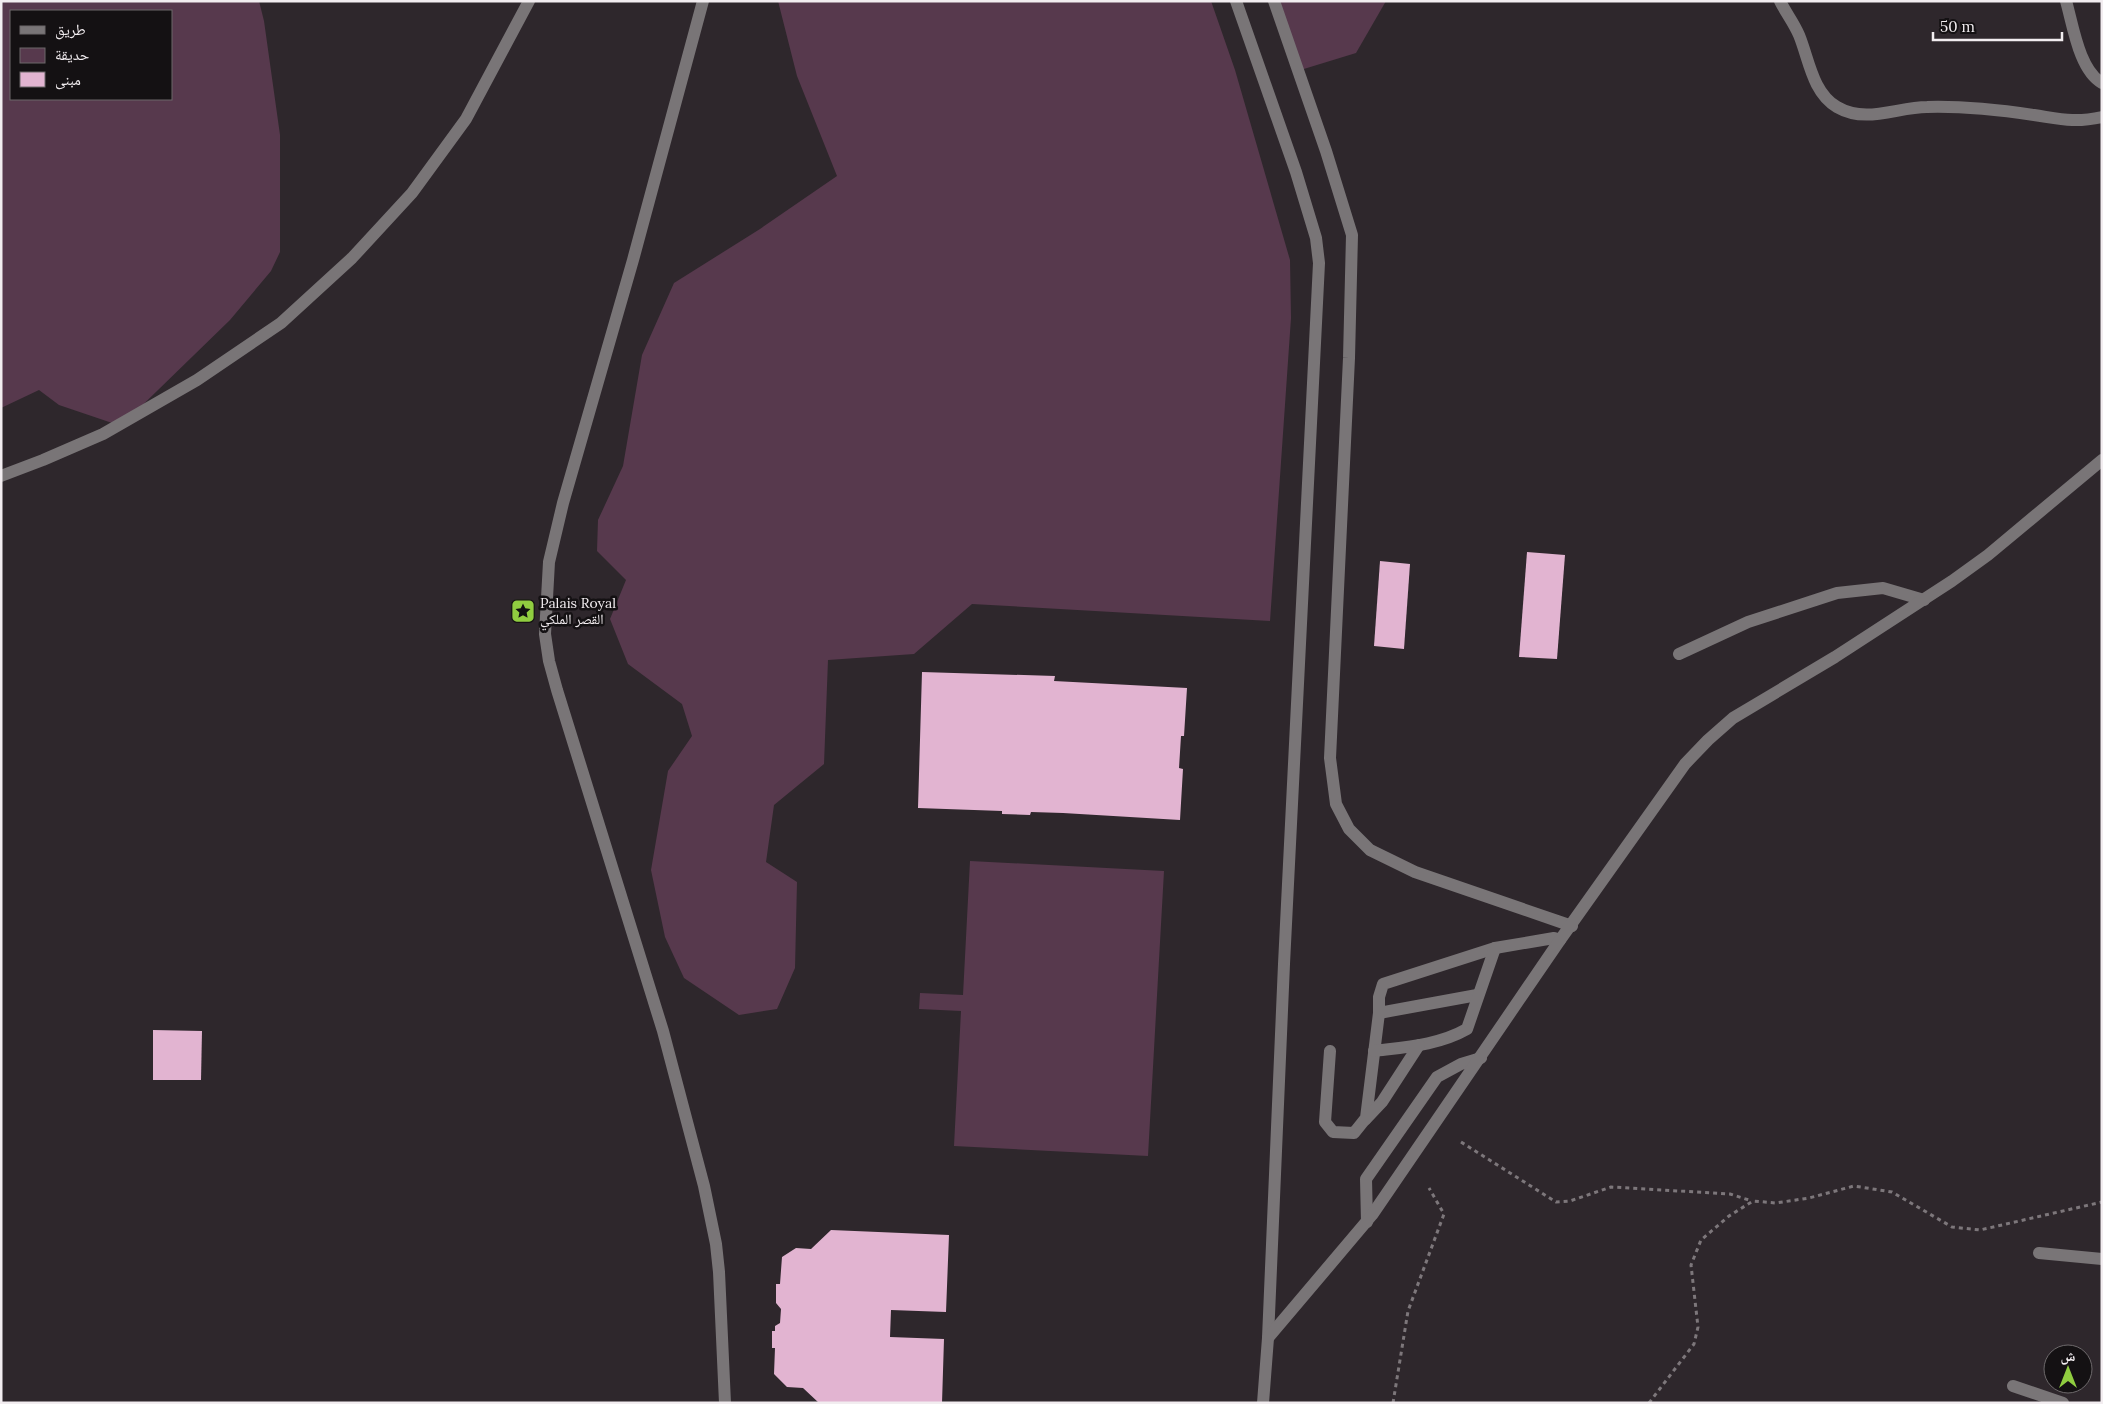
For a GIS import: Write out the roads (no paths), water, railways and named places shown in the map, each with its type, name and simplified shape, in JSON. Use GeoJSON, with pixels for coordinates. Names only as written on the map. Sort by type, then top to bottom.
{"type":"FeatureCollection","features":[{"type":"Feature","properties":{"kind":"street"},"geometry":{"type":"LineString","coordinates":[[1,476],[103,434],[197,380],[281,323],[352,258],[412,193],[466,120],[529,1]]}},
{"type":"Feature","properties":{"kind":"street"},"geometry":{"type":"LineString","coordinates":[[703,1],[628,279],[563,503],[549,562],[545,634],[549,661],[557,690],[663,1031],[704,1186],[716,1244],[719,1272],[725,1403]]}},
{"type":"Feature","properties":{"kind":"street"},"geometry":{"type":"LineString","coordinates":[[1236,1],[1298,180],[1316,238],[1319,263],[1284,964],[1268,1338],[1262,1403]]}},
{"type":"Feature","properties":{"kind":"street"},"geometry":{"type":"LineString","coordinates":[[1274,1],[1326,151],[1352,235],[1349,358],[1330,758],[1336,804],[1349,829],[1370,850],[1416,872],[1572,926]]}},
{"type":"Feature","properties":{"kind":"street"},"geometry":{"type":"LineString","coordinates":[[1780,1],[1798,32],[1816,83],[1825,97],[1837,107],[1850,112],[1868,115],[1927,107],[2026,114],[2073,121],[2102,117]]}},
{"type":"Feature","properties":{"kind":"street"},"geometry":{"type":"LineString","coordinates":[[2066,1],[2084,62],[2094,78],[2102,83]]}},
{"type":"Feature","properties":{"kind":"street"},"geometry":{"type":"LineString","coordinates":[[1268,1338],[1367,1222],[1560,940],[1572,926],[1653,807],[1685,764],[1733,718],[1835,657],[1924,600],[1988,555],[2102,460]]}},
{"type":"Feature","properties":{"kind":"street"},"geometry":{"type":"LineString","coordinates":[[1679,654],[1748,622],[1837,593],[1883,588],[1924,600]]}},
{"type":"Feature","properties":{"kind":"street"},"geometry":{"type":"LineString","coordinates":[[1330,1051],[1325,1122],[1333,1132],[1354,1134],[1366,1118],[1379,1013],[1379,997],[1383,984],[1495,948],[1554,938],[1560,940]]}},
{"type":"Feature","properties":{"kind":"street"},"geometry":{"type":"LineString","coordinates":[[1374,1050],[1420,1045],[1455,1036],[1467,1029],[1495,948]]}},
{"type":"Feature","properties":{"kind":"street"},"geometry":{"type":"LineString","coordinates":[[1379,1013],[1478,995]]}},
{"type":"Feature","properties":{"kind":"street"},"geometry":{"type":"LineString","coordinates":[[1362,1123],[1382,1102],[1420,1045]]}},
{"type":"Feature","properties":{"kind":"street"},"geometry":{"type":"LineString","coordinates":[[1367,1222],[1366,1179],[1409,1116],[1437,1077],[1461,1064],[1481,1058]]}},
{"type":"Feature","properties":{"kind":"street"},"geometry":{"type":"LineString","coordinates":[[2040,1253],[2102,1259]]}},
{"type":"Feature","properties":{"kind":"street"},"geometry":{"type":"LineString","coordinates":[[2013,1386],[2063,1403]]}},
{"type":"Feature","properties":{"kind":"place","name":"Palais Royal القصر الملكي"},"geometry":{"type":"Point","coordinates":[523,611]}}]}
